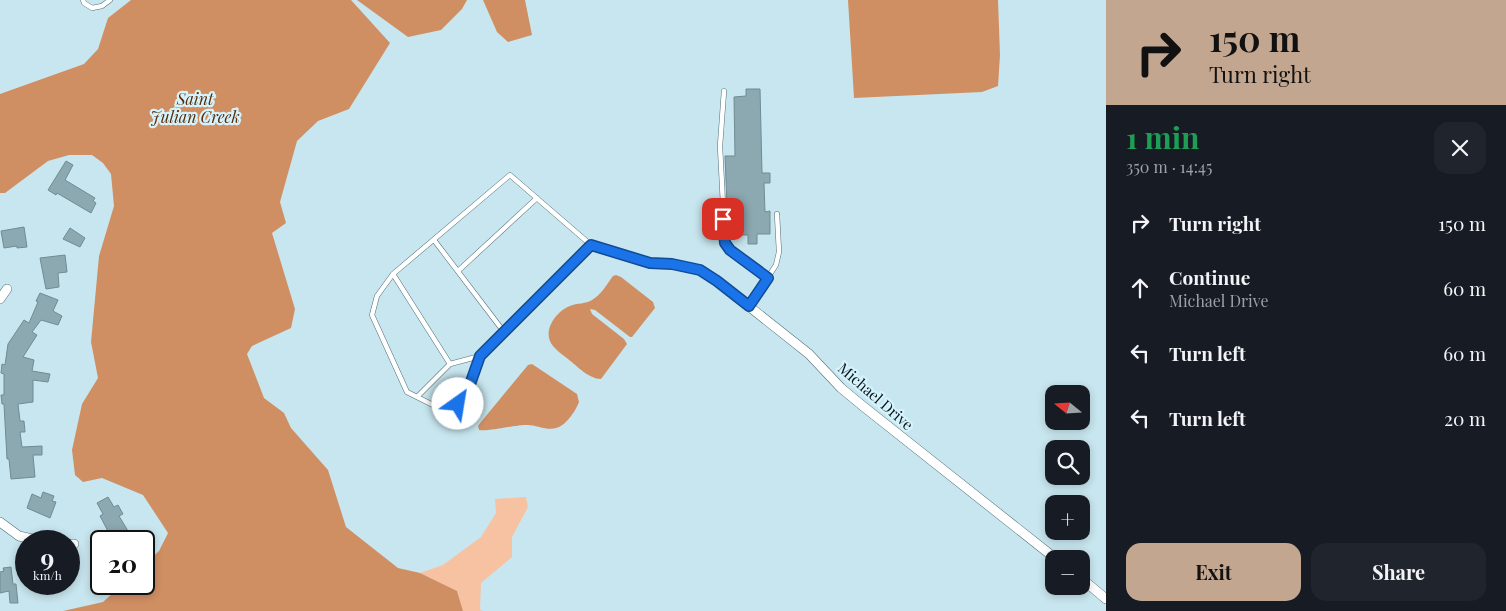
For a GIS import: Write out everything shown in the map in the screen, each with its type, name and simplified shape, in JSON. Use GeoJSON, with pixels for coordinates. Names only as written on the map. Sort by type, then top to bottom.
{"type":"FeatureCollection","features":[{"type":"Feature","properties":{"kind":"street","name":"Michael Drive"},"geometry":{"type":"LineString","coordinates":[[672,264],[700,270],[717,281],[809,354],[841,388],[1045,550]]}},
{"type":"Feature","properties":{"kind":"street"},"geometry":{"type":"LineString","coordinates":[[0,299],[6,290]]}},
{"type":"Feature","properties":{"kind":"street"},"geometry":{"type":"LineString","coordinates":[[0,522],[15,533]]}},
{"type":"Feature","properties":{"kind":"street"},"geometry":{"type":"LineString","coordinates":[[1090,586],[1106,599]]}},
{"type":"Feature","properties":{"kind":"lane"},"geometry":{"type":"LineString","coordinates":[[82,0],[92,8],[102,6],[110,0]]}},
{"type":"Feature","properties":{"kind":"lane"},"geometry":{"type":"LineString","coordinates":[[724,91],[720,146],[725,243],[730,250],[768,278]]}},
{"type":"Feature","properties":{"kind":"lane"},"geometry":{"type":"LineString","coordinates":[[591,245],[480,356],[468,390],[458,404],[444,408],[407,392],[372,315],[377,296],[393,274],[510,175],[591,245],[650,263],[672,264]]}},
{"type":"Feature","properties":{"kind":"lane"},"geometry":{"type":"LineString","coordinates":[[458,272],[537,198]]}},
{"type":"Feature","properties":{"kind":"lane"},"geometry":{"type":"LineString","coordinates":[[749,306],[776,265],[778,252],[777,214]]}},
{"type":"Feature","properties":{"kind":"lane"},"geometry":{"type":"LineString","coordinates":[[434,240],[504,332]]}},
{"type":"Feature","properties":{"kind":"lane"},"geometry":{"type":"LineString","coordinates":[[393,274],[450,364]]}},
{"type":"Feature","properties":{"kind":"lane"},"geometry":{"type":"LineString","coordinates":[[417,397],[450,364],[480,356]]}},
{"type":"Feature","properties":{"kind":"shaded area"},"geometry":{"type":"Polygon","coordinates":[[[526,497],[528,507],[512,537],[512,557],[481,583],[480,610],[483,611],[463,611],[457,591],[420,573],[443,565],[481,537],[496,513],[495,499],[526,497]]]}},
{"type":"Feature","properties":{"kind":"water","name":"Saint Julian Creek"},"geometry":{"type":"Polygon","coordinates":[[[131,0],[351,0],[390,43],[349,109],[318,121],[297,141],[280,202],[286,223],[272,233],[295,309],[291,328],[252,346],[247,354],[264,398],[284,413],[291,428],[328,470],[346,527],[398,568],[420,573],[457,591],[463,611],[63,611],[103,602],[111,595],[155,595],[155,555],[159,551],[168,533],[143,495],[102,478],[83,482],[75,475],[72,450],[82,404],[98,378],[91,342],[99,256],[114,206],[111,174],[103,163],[92,155],[69,155],[48,161],[5,193],[0,193],[0,94],[84,64],[98,49],[108,18],[131,0]]]}},
{"type":"Feature","properties":{"kind":"water"},"geometry":{"type":"Polygon","coordinates":[[[357,0],[467,0],[462,9],[441,30],[408,37],[357,0]]]}},
{"type":"Feature","properties":{"kind":"water"},"geometry":{"type":"Polygon","coordinates":[[[483,0],[525,0],[532,35],[508,42],[497,32],[483,0]]]}},
{"type":"Feature","properties":{"kind":"water"},"geometry":{"type":"Polygon","coordinates":[[[848,0],[998,0],[1000,55],[998,86],[982,92],[854,98],[848,0]]]}},
{"type":"Feature","properties":{"kind":"water"},"geometry":{"type":"Polygon","coordinates":[[[616,275],[653,302],[655,308],[632,337],[595,310],[590,309],[592,314],[624,339],[627,344],[601,379],[583,372],[555,348],[550,340],[549,329],[560,312],[570,306],[595,298],[613,276],[616,275]]]}},
{"type":"Feature","properties":{"kind":"water"},"geometry":{"type":"Polygon","coordinates":[[[532,364],[577,394],[579,402],[570,417],[560,427],[552,429],[525,425],[479,430],[478,426],[481,422],[528,365],[532,364]]]}},
{"type":"Feature","properties":{"kind":"building"},"geometry":{"type":"Polygon","coordinates":[[[746,89],[760,89],[762,173],[770,173],[770,183],[764,183],[765,212],[770,211],[770,234],[757,234],[757,244],[748,244],[748,235],[734,235],[733,204],[727,204],[725,156],[735,156],[734,97],[746,96],[746,89]]]}},
{"type":"Feature","properties":{"kind":"building"},"geometry":{"type":"Polygon","coordinates":[[[66,161],[73,165],[65,180],[95,198],[93,201],[96,203],[91,213],[57,193],[56,195],[48,190],[66,161]]]}},
{"type":"Feature","properties":{"kind":"building"},"geometry":{"type":"Polygon","coordinates":[[[24,227],[27,247],[4,248],[1,231],[24,227]]]}},
{"type":"Feature","properties":{"kind":"building"},"geometry":{"type":"Polygon","coordinates":[[[70,228],[85,238],[80,247],[63,239],[70,228]]]}},
{"type":"Feature","properties":{"kind":"building"},"geometry":{"type":"Polygon","coordinates":[[[65,255],[67,272],[58,273],[59,287],[46,289],[40,258],[65,255]]]}},
{"type":"Feature","properties":{"kind":"building"},"geometry":{"type":"Polygon","coordinates":[[[40,293],[58,300],[53,311],[62,316],[58,325],[41,320],[32,332],[37,335],[23,357],[34,360],[32,371],[50,374],[48,382],[33,380],[33,402],[18,404],[20,421],[24,421],[25,432],[20,432],[22,447],[42,446],[42,455],[33,455],[35,477],[11,479],[9,459],[7,459],[4,404],[2,404],[1,395],[4,395],[4,374],[1,373],[2,364],[5,365],[8,344],[24,320],[29,323],[40,293]]]}},
{"type":"Feature","properties":{"kind":"building"},"geometry":{"type":"Polygon","coordinates":[[[43,492],[54,496],[52,501],[56,502],[50,518],[27,508],[32,494],[41,498],[43,492]]]}},
{"type":"Feature","properties":{"kind":"building"},"geometry":{"type":"Polygon","coordinates":[[[108,497],[114,507],[118,505],[123,514],[119,516],[127,530],[107,530],[100,516],[103,514],[97,503],[108,497]]]}},
{"type":"Feature","properties":{"kind":"building"},"geometry":{"type":"Polygon","coordinates":[[[11,567],[18,603],[10,603],[9,591],[0,593],[0,572],[4,571],[3,568],[11,567]]]}},
{"type":"Feature","properties":{"kind":"route"},"geometry":{"type":"LineString","coordinates":[[458,404],[468,390],[480,356],[591,245],[650,263],[672,264],[700,270],[749,306],[768,278],[730,250],[725,243],[723,219]]}}]}
